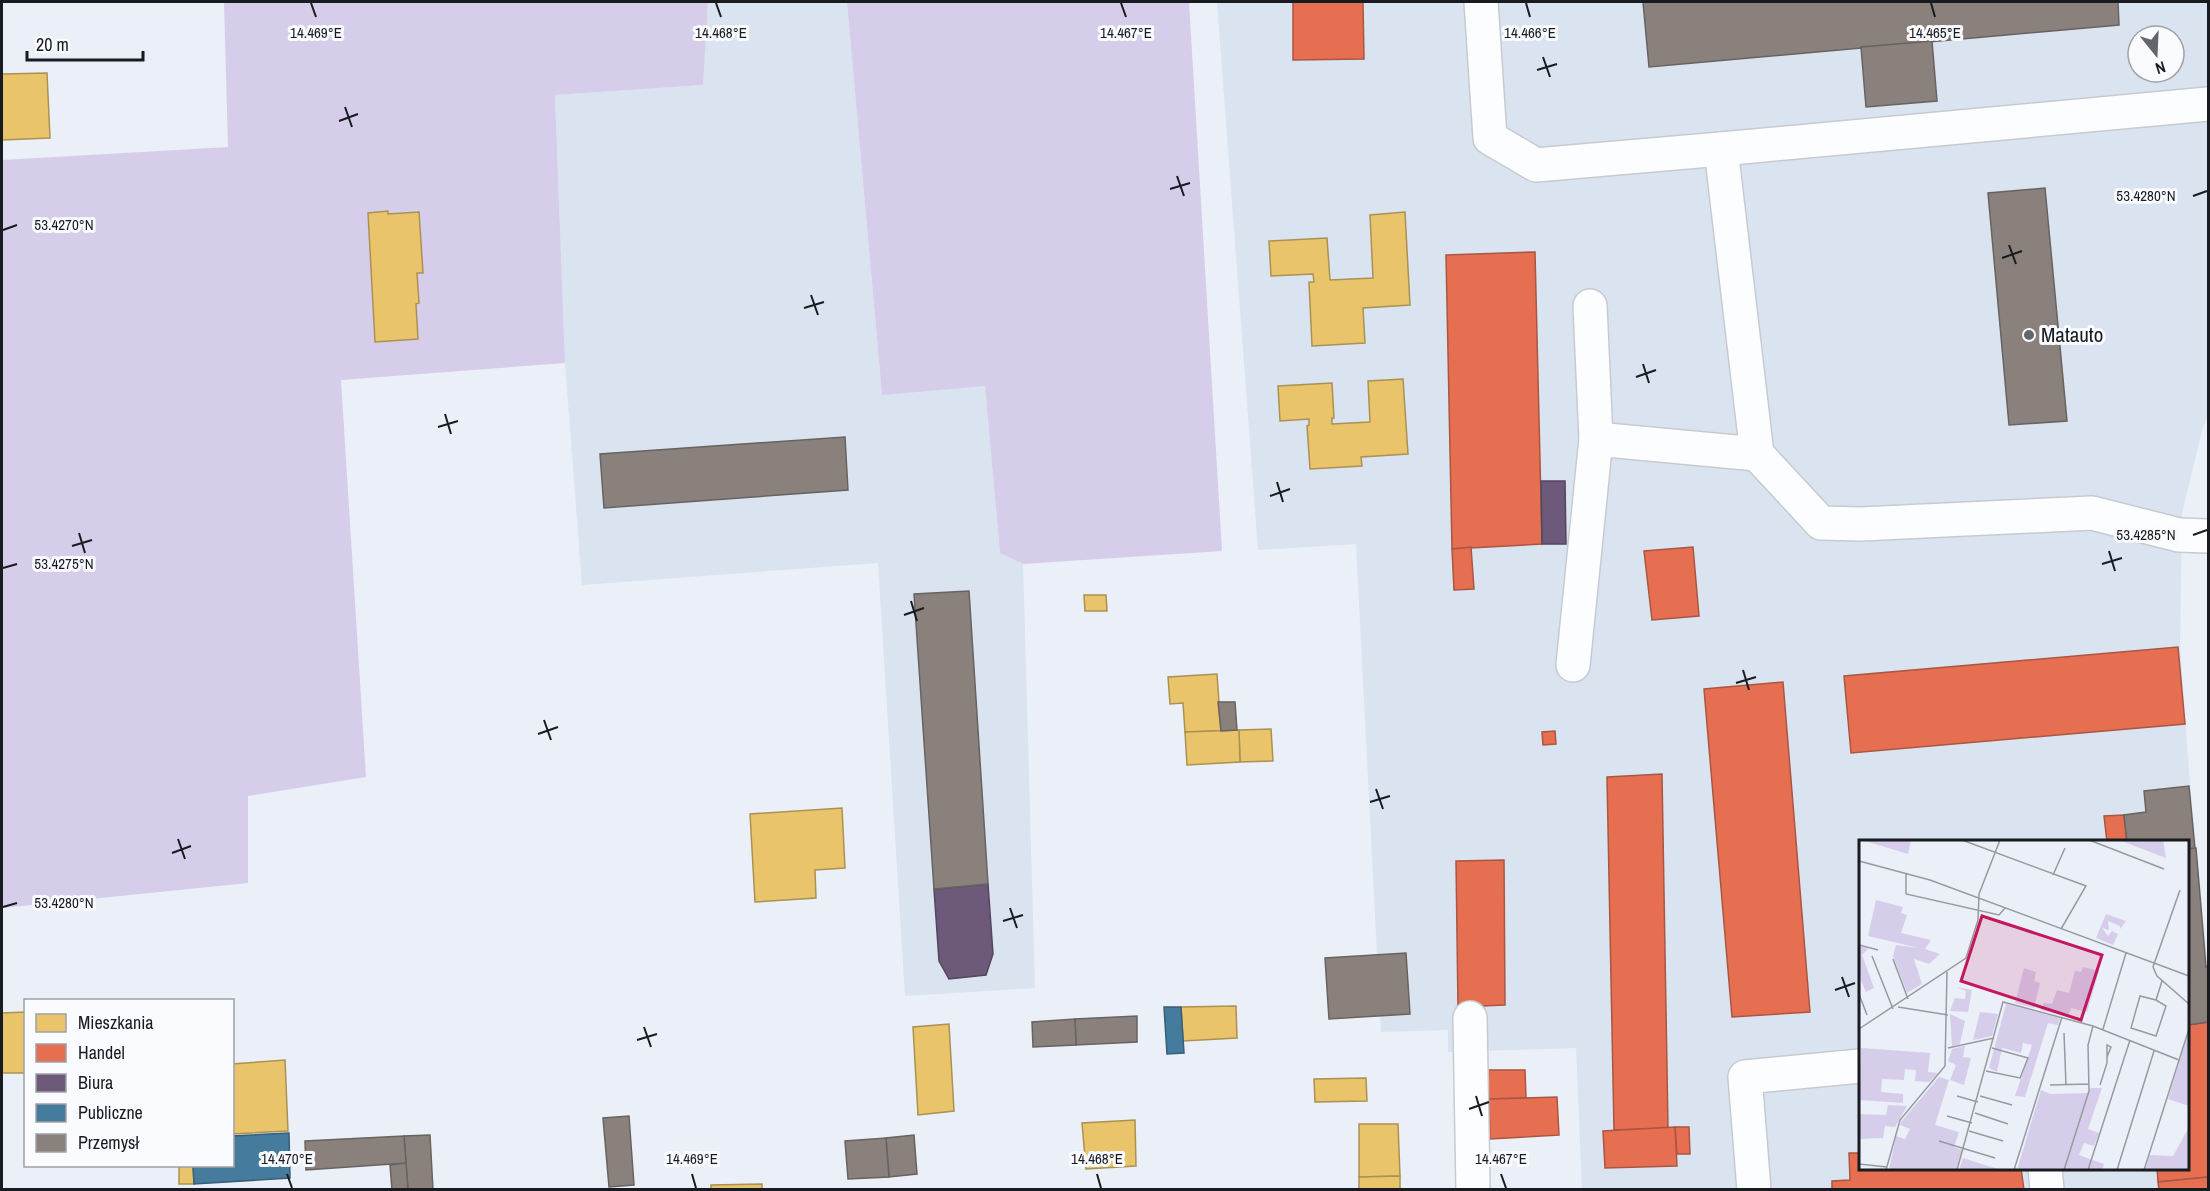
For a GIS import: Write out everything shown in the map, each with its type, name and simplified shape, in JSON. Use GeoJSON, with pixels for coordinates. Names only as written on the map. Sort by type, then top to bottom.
{"type":"FeatureCollection","features":[{"type":"Feature","properties":{"kind":"lane"},"geometry":{"type":"LineString","coordinates":[[1481,2],[1490,138],[1536,165],[2208,104]]}},
{"type":"Feature","properties":{"kind":"lane"},"geometry":{"type":"LineString","coordinates":[[1720,149],[1757,454],[1821,523],[1861,524],[2092,513],[2179,535],[2208,536]]}},
{"type":"Feature","properties":{"kind":"lane"},"geometry":{"type":"LineString","coordinates":[[1573,665],[1596,439],[1590,306]]}},
{"type":"Feature","properties":{"kind":"lane"},"geometry":{"type":"LineString","coordinates":[[1596,439],[1757,454]]}},
{"type":"Feature","properties":{"kind":"lane"},"geometry":{"type":"LineString","coordinates":[[1470,1018],[1473,1190]]}},
{"type":"Feature","properties":{"kind":"lane"},"geometry":{"type":"LineString","coordinates":[[1754,1190],[1745,1077],[1859,1066]]}},
{"type":"Feature","properties":{"kind":"lane"},"geometry":{"type":"LineString","coordinates":[[2045,1170],[2047,1190]]}},
{"type":"Feature","properties":{"kind":"shaded area"},"geometry":{"type":"Polygon","coordinates":[[[224,2],[708,2],[703,85],[555,95],[565,363],[341,380],[366,777],[248,796],[248,883],[2,908],[2,160],[228,147],[224,2]]]}},
{"type":"Feature","properties":{"kind":"shaded area"},"geometry":{"type":"Polygon","coordinates":[[[708,2],[847,2],[882,394],[985,386],[1000,553],[1023,564],[1035,988],[905,996],[878,563],[582,585],[565,363],[555,95],[703,85],[708,2]]]}},
{"type":"Feature","properties":{"kind":"shaded area"},"geometry":{"type":"Polygon","coordinates":[[[847,2],[1189,2],[1222,551],[1023,564],[1000,553],[985,386],[882,395],[847,2]]]}},
{"type":"Feature","properties":{"kind":"shaded area"},"geometry":{"type":"Polygon","coordinates":[[[1217,2],[2208,2],[2208,416],[2202,431],[2182,513],[2180,645],[2190,785],[2208,965],[2208,1189],[1582,1189],[1576,1048],[1448,1052],[1448,1030],[1381,1032],[1356,544],[1258,550],[1217,2]]]}},
{"type":"Feature","properties":{"kind":"building: Mieszkania"},"geometry":{"type":"Polygon","coordinates":[[[47,73],[50,138],[2,140],[2,74],[47,73]]]}},
{"type":"Feature","properties":{"kind":"building: Mieszkania"},"geometry":{"type":"Polygon","coordinates":[[[388,211],[388,214],[419,212],[423,273],[417,273],[418,339],[375,342],[368,213],[388,211]]]}},
{"type":"Feature","properties":{"kind":"building: Mieszkania"},"geometry":{"type":"Polygon","coordinates":[[[1405,212],[1410,305],[1363,308],[1365,343],[1312,346],[1309,282],[1314,282],[1313,274],[1271,276],[1269,241],[1327,238],[1330,280],[1373,278],[1370,215],[1405,212]]]}},
{"type":"Feature","properties":{"kind":"building: Mieszkania"},"geometry":{"type":"Polygon","coordinates":[[[1403,379],[1408,454],[1361,457],[1362,466],[1310,469],[1307,426],[1309,419],[1280,421],[1278,386],[1332,383],[1334,418],[1332,418],[1332,424],[1370,422],[1368,381],[1403,379]]]}},
{"type":"Feature","properties":{"kind":"building: Mieszkania"},"geometry":{"type":"Polygon","coordinates":[[[1084,595],[1106,595],[1107,611],[1085,611],[1084,595]]]}},
{"type":"Feature","properties":{"kind":"building: Mieszkania"},"geometry":{"type":"Polygon","coordinates":[[[1217,674],[1221,731],[1185,732],[1183,703],[1170,704],[1168,677],[1217,674]]]}},
{"type":"Feature","properties":{"kind":"building: Mieszkania"},"geometry":{"type":"Polygon","coordinates":[[[1271,729],[1273,761],[1240,762],[1239,730],[1271,729]]]}},
{"type":"Feature","properties":{"kind":"building: Mieszkania"},"geometry":{"type":"Polygon","coordinates":[[[1239,730],[1240,762],[1187,765],[1185,732],[1239,730]]]}},
{"type":"Feature","properties":{"kind":"building: Mieszkania"},"geometry":{"type":"Polygon","coordinates":[[[842,808],[845,868],[815,870],[816,898],[755,902],[750,814],[842,808]]]}},
{"type":"Feature","properties":{"kind":"building: Mieszkania"},"geometry":{"type":"Polygon","coordinates":[[[1236,1006],[1237,1038],[1183,1041],[1181,1007],[1236,1006]]]}},
{"type":"Feature","properties":{"kind":"building: Mieszkania"},"geometry":{"type":"Polygon","coordinates":[[[24,1012],[24,1073],[2,1073],[2,1013],[24,1012]]]}},
{"type":"Feature","properties":{"kind":"building: Mieszkania"},"geometry":{"type":"Polygon","coordinates":[[[949,1024],[954,1111],[918,1115],[913,1027],[949,1024]]]}},
{"type":"Feature","properties":{"kind":"building: Mieszkania"},"geometry":{"type":"Polygon","coordinates":[[[285,1060],[288,1131],[234,1134],[234,1064],[285,1060]]]}},
{"type":"Feature","properties":{"kind":"building: Mieszkania"},"geometry":{"type":"Polygon","coordinates":[[[1366,1078],[1367,1101],[1315,1102],[1314,1079],[1366,1078]]]}},
{"type":"Feature","properties":{"kind":"building: Mieszkania"},"geometry":{"type":"Polygon","coordinates":[[[1135,1120],[1136,1166],[1086,1169],[1082,1123],[1135,1120]]]}},
{"type":"Feature","properties":{"kind":"building: Mieszkania"},"geometry":{"type":"Polygon","coordinates":[[[1359,1124],[1398,1124],[1400,1176],[1359,1177],[1359,1124]]]}},
{"type":"Feature","properties":{"kind":"building: Mieszkania"},"geometry":{"type":"Polygon","coordinates":[[[179,1167],[193,1167],[194,1184],[179,1184],[179,1167]]]}},
{"type":"Feature","properties":{"kind":"building: Mieszkania"},"geometry":{"type":"Polygon","coordinates":[[[1400,1176],[1400,1190],[1359,1190],[1359,1177],[1400,1176]]]}},
{"type":"Feature","properties":{"kind":"building: Mieszkania"},"geometry":{"type":"Polygon","coordinates":[[[762,1184],[762,1190],[711,1190],[711,1185],[762,1184]]]}},
{"type":"Feature","properties":{"kind":"building: Handel"},"geometry":{"type":"Polygon","coordinates":[[[1293,2],[1363,2],[1364,59],[1293,60],[1293,2]]]}},
{"type":"Feature","properties":{"kind":"building: Handel"},"geometry":{"type":"Polygon","coordinates":[[[1535,252],[1542,544],[1452,549],[1446,255],[1535,252]]]}},
{"type":"Feature","properties":{"kind":"building: Handel"},"geometry":{"type":"Polygon","coordinates":[[[1471,547],[1474,589],[1454,590],[1452,549],[1471,547]]]}},
{"type":"Feature","properties":{"kind":"building: Handel"},"geometry":{"type":"Polygon","coordinates":[[[1693,547],[1699,616],[1652,620],[1644,551],[1693,547]]]}},
{"type":"Feature","properties":{"kind":"building: Handel"},"geometry":{"type":"Polygon","coordinates":[[[2178,647],[2185,724],[1851,753],[1844,676],[2178,647]]]}},
{"type":"Feature","properties":{"kind":"building: Handel"},"geometry":{"type":"Polygon","coordinates":[[[1783,682],[1810,1012],[1732,1017],[1704,689],[1783,682]]]}},
{"type":"Feature","properties":{"kind":"building: Handel"},"geometry":{"type":"Polygon","coordinates":[[[1555,731],[1556,744],[1543,745],[1542,732],[1555,731]]]}},
{"type":"Feature","properties":{"kind":"building: Handel"},"geometry":{"type":"Polygon","coordinates":[[[1662,774],[1668,1128],[1614,1130],[1607,777],[1662,774]]]}},
{"type":"Feature","properties":{"kind":"building: Handel"},"geometry":{"type":"Polygon","coordinates":[[[2124,815],[2127,840],[2107,840],[2104,816],[2124,815]]]}},
{"type":"Feature","properties":{"kind":"building: Handel"},"geometry":{"type":"Polygon","coordinates":[[[1504,860],[1505,1005],[1458,1007],[1456,861],[1504,860]]]}},
{"type":"Feature","properties":{"kind":"building: Handel"},"geometry":{"type":"Polygon","coordinates":[[[2208,1022],[2208,1177],[2158,1182],[2157,1170],[2189,1170],[2189,1025],[2208,1022]]]}},
{"type":"Feature","properties":{"kind":"building: Handel"},"geometry":{"type":"Polygon","coordinates":[[[1487,1070],[1525,1070],[1526,1098],[1489,1099],[1487,1070]]]}},
{"type":"Feature","properties":{"kind":"building: Handel"},"geometry":{"type":"Polygon","coordinates":[[[1557,1097],[1559,1135],[1490,1139],[1489,1099],[1557,1097]]]}},
{"type":"Feature","properties":{"kind":"building: Handel"},"geometry":{"type":"Polygon","coordinates":[[[1675,1127],[1689,1127],[1690,1154],[1677,1154],[1675,1127]]]}},
{"type":"Feature","properties":{"kind":"building: Handel"},"geometry":{"type":"Polygon","coordinates":[[[1675,1127],[1677,1166],[1605,1168],[1603,1131],[1675,1127]]]}},
{"type":"Feature","properties":{"kind":"building: Handel"},"geometry":{"type":"Polygon","coordinates":[[[1849,1153],[1859,1153],[1859,1170],[2021,1170],[2024,1190],[1832,1190],[1832,1181],[1850,1180],[1849,1153]]]}},
{"type":"Feature","properties":{"kind":"building: Handel"},"geometry":{"type":"Polygon","coordinates":[[[2208,1177],[2208,1190],[2159,1190],[2158,1182],[2208,1177]]]}},
{"type":"Feature","properties":{"kind":"building: Biura"},"geometry":{"type":"Polygon","coordinates":[[[1541,481],[1565,481],[1566,544],[1542,544],[1541,481]]]}},
{"type":"Feature","properties":{"kind":"building: Biura"},"geometry":{"type":"Polygon","coordinates":[[[988,884],[993,954],[986,975],[949,979],[939,961],[934,889],[988,884]]]}},
{"type":"Feature","properties":{"kind":"building: Publiczne"},"geometry":{"type":"Polygon","coordinates":[[[1164,1007],[1181,1007],[1184,1053],[1167,1054],[1164,1007]]]}},
{"type":"Feature","properties":{"kind":"building: Publiczne"},"geometry":{"type":"Polygon","coordinates":[[[289,1133],[290,1178],[194,1184],[193,1167],[234,1167],[234,1136],[289,1133]]]}},
{"type":"Feature","properties":{"kind":"building: Przemysł"},"geometry":{"type":"Polygon","coordinates":[[[1643,2],[2118,2],[2119,25],[1649,67],[1643,2]]]}},
{"type":"Feature","properties":{"kind":"building: Przemysł"},"geometry":{"type":"Polygon","coordinates":[[[1932,41],[1937,101],[1866,107],[1861,47],[1932,41]]]}},
{"type":"Feature","properties":{"kind":"building: Przemysł"},"geometry":{"type":"Polygon","coordinates":[[[2045,188],[2067,421],[2009,425],[1988,193],[2045,188]]]}},
{"type":"Feature","properties":{"kind":"building: Przemysł"},"geometry":{"type":"Polygon","coordinates":[[[845,437],[848,490],[604,508],[600,454],[845,437]]]}},
{"type":"Feature","properties":{"kind":"building: Przemysł"},"geometry":{"type":"Polygon","coordinates":[[[969,591],[988,884],[934,889],[914,594],[969,591]]]}},
{"type":"Feature","properties":{"kind":"building: Przemysł"},"geometry":{"type":"Polygon","coordinates":[[[1218,702],[1235,702],[1237,730],[1221,731],[1218,702]]]}},
{"type":"Feature","properties":{"kind":"building: Przemysł"},"geometry":{"type":"Polygon","coordinates":[[[2189,786],[2195,849],[2189,849],[2189,840],[2127,840],[2124,815],[2146,812],[2144,791],[2189,786]]]}},
{"type":"Feature","properties":{"kind":"building: Przemysł"},"geometry":{"type":"Polygon","coordinates":[[[2196,848],[2206,967],[2208,966],[2208,1022],[2189,1025],[2189,849],[2196,848]]]}},
{"type":"Feature","properties":{"kind":"building: Przemysł"},"geometry":{"type":"Polygon","coordinates":[[[1406,953],[1410,1014],[1329,1019],[1325,958],[1406,953]]]}},
{"type":"Feature","properties":{"kind":"building: Przemysł"},"geometry":{"type":"Polygon","coordinates":[[[1137,1016],[1137,1042],[1076,1045],[1075,1019],[1137,1016]]]}},
{"type":"Feature","properties":{"kind":"building: Przemysł"},"geometry":{"type":"Polygon","coordinates":[[[1075,1019],[1076,1045],[1033,1047],[1032,1022],[1075,1019]]]}},
{"type":"Feature","properties":{"kind":"building: Przemysł"},"geometry":{"type":"Polygon","coordinates":[[[629,1116],[634,1185],[609,1187],[603,1118],[629,1116]]]}},
{"type":"Feature","properties":{"kind":"building: Przemysł"},"geometry":{"type":"Polygon","coordinates":[[[430,1135],[433,1190],[408,1190],[404,1136],[430,1135]]]}},
{"type":"Feature","properties":{"kind":"building: Przemysł"},"geometry":{"type":"Polygon","coordinates":[[[914,1135],[917,1174],[889,1177],[886,1138],[914,1135]]]}},
{"type":"Feature","properties":{"kind":"building: Przemysł"},"geometry":{"type":"Polygon","coordinates":[[[404,1136],[406,1163],[306,1170],[305,1141],[404,1136]]]}},
{"type":"Feature","properties":{"kind":"building: Przemysł"},"geometry":{"type":"Polygon","coordinates":[[[886,1138],[889,1177],[848,1179],[845,1141],[886,1138]]]}},
{"type":"Feature","properties":{"kind":"building: Przemysł"},"geometry":{"type":"Polygon","coordinates":[[[406,1163],[408,1190],[392,1190],[390,1165],[406,1163]]]}},
{"type":"Feature","properties":{"kind":"place","name":"Matauto"},"geometry":{"type":"Point","coordinates":[2029,335]}}]}
